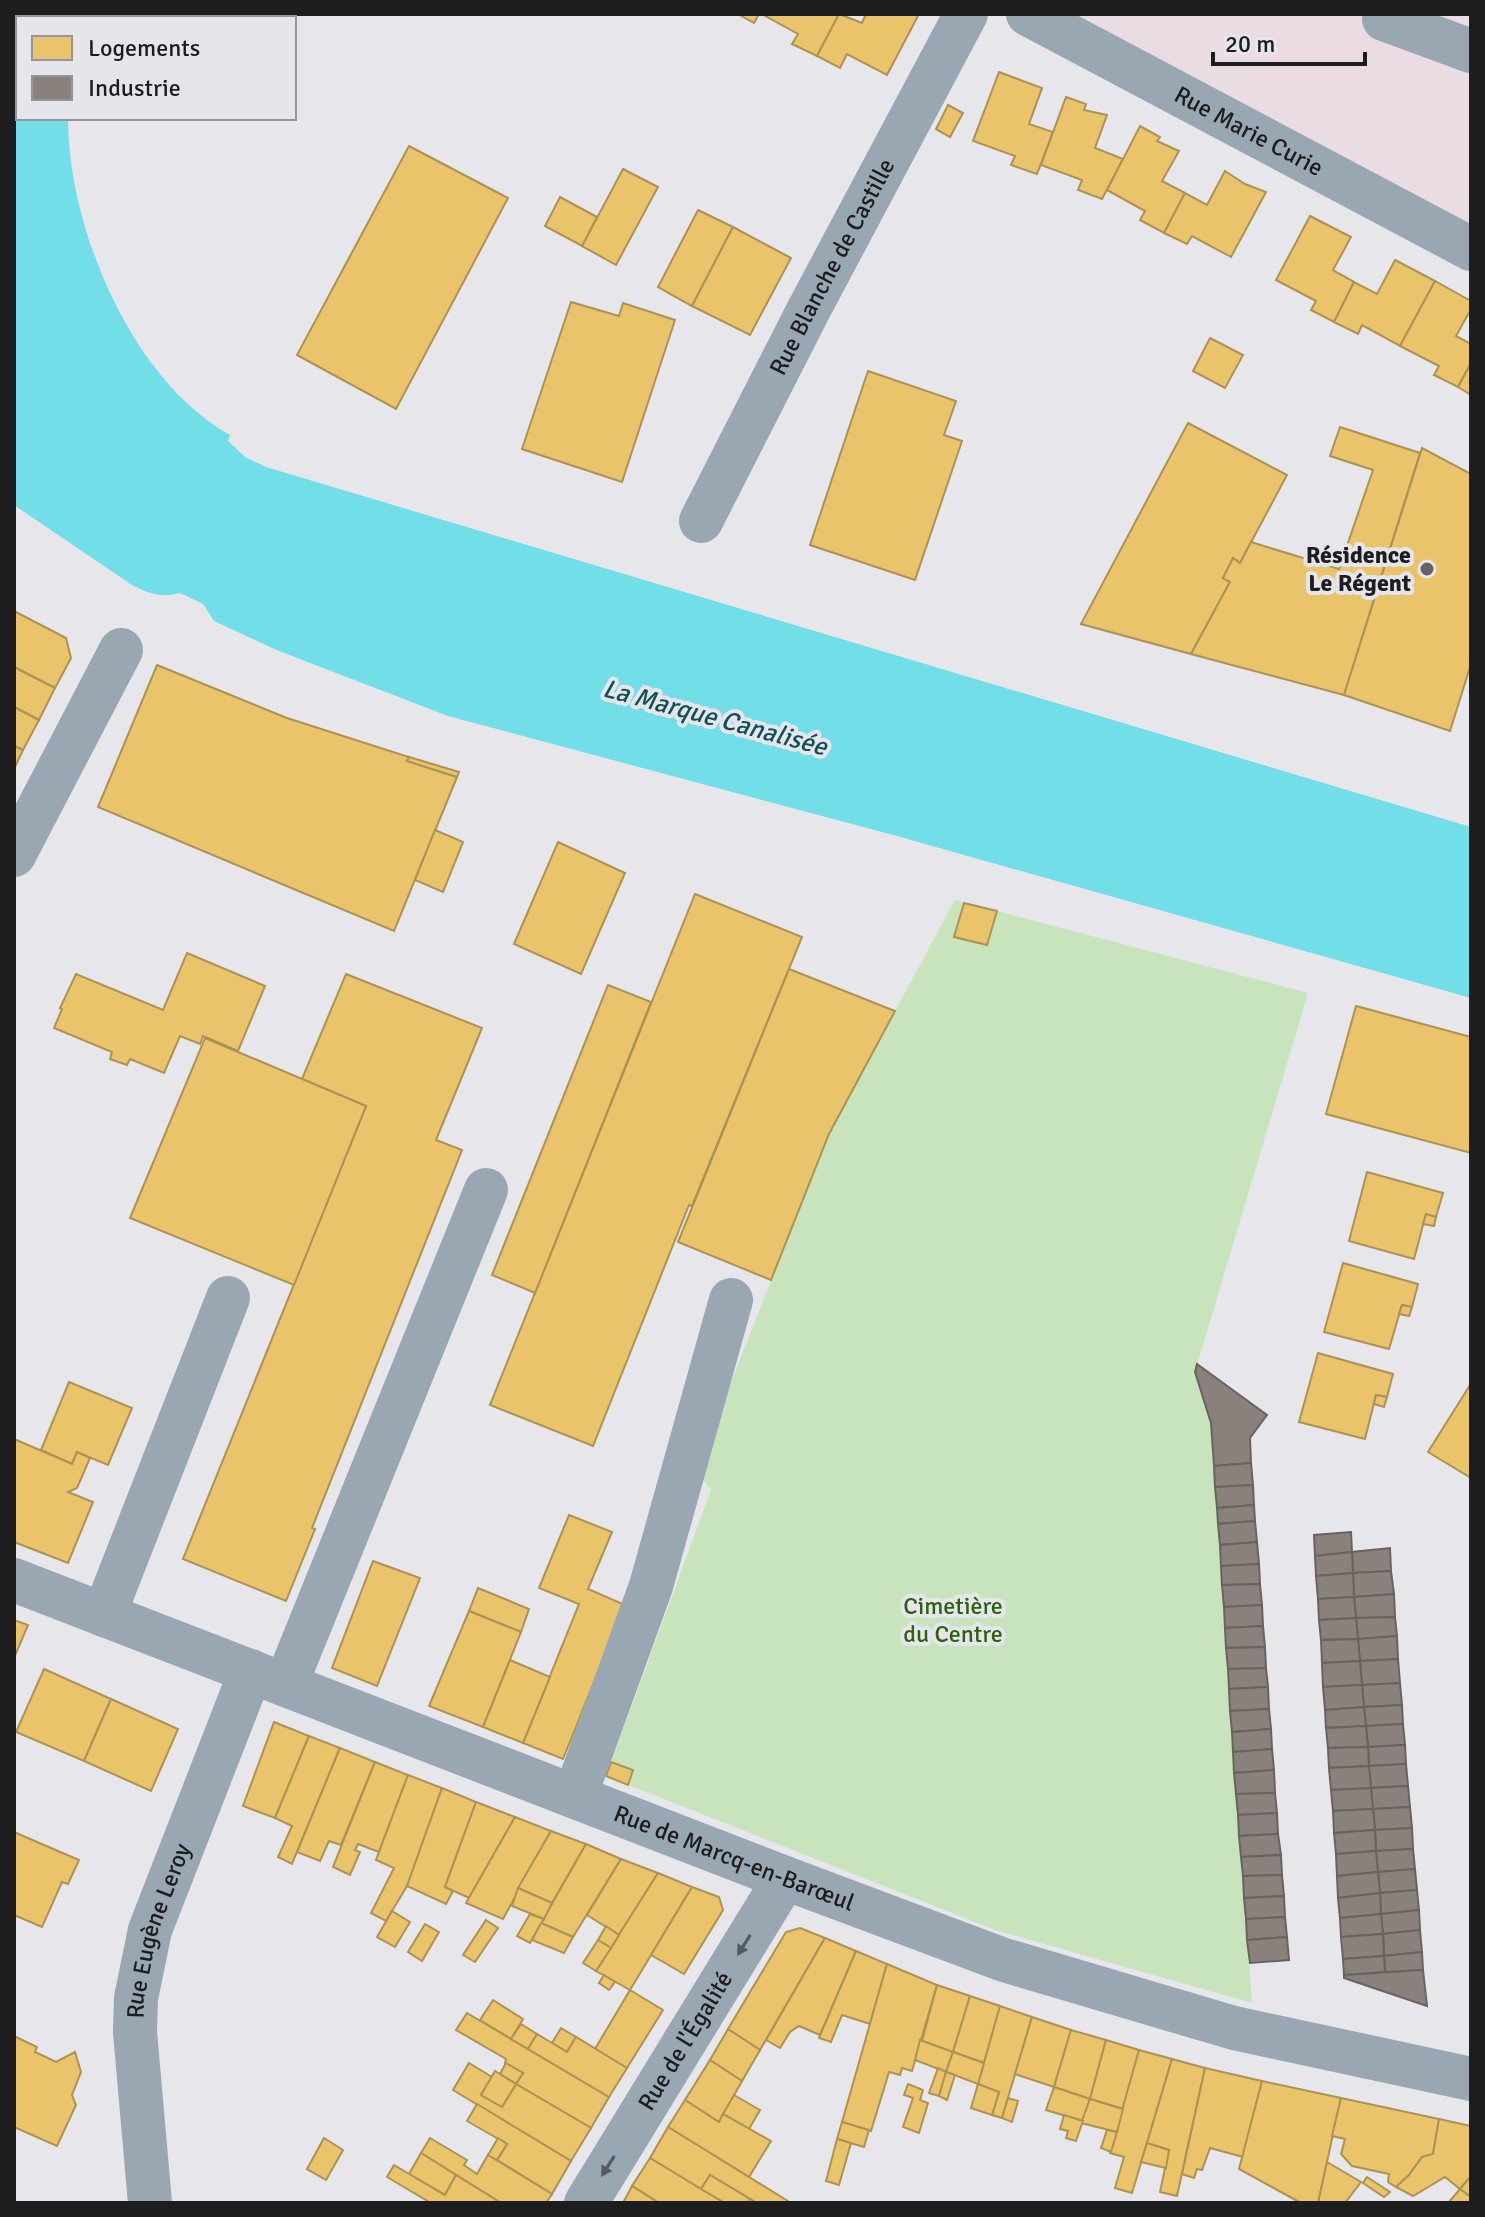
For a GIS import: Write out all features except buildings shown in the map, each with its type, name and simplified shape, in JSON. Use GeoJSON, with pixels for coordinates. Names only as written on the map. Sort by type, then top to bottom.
{"type":"FeatureCollection","features":[{"type":"Feature","properties":{"kind":"street","name":"Rue Blanche de Castille"},"geometry":{"type":"LineString","coordinates":[[701,521],[809,309],[966,14]]}},
{"type":"Feature","properties":{"kind":"street","name":"Rue Marie Curie"},"geometry":{"type":"LineString","coordinates":[[1028,14],[1471,249]]}},
{"type":"Feature","properties":{"kind":"street"},"geometry":{"type":"LineString","coordinates":[[1384,19],[1471,51]]}},
{"type":"Feature","properties":{"kind":"street"},"geometry":{"type":"LineString","coordinates":[[14,855],[121,650]]}},
{"type":"Feature","properties":{"kind":"street","name":"Rue Eugène Leroy"},"geometry":{"type":"LineString","coordinates":[[150,2203],[135,2032],[136,1998],[150,1930],[268,1678],[486,1190]]}},
{"type":"Feature","properties":{"kind":"street"},"geometry":{"type":"LineString","coordinates":[[104,1615],[228,1298]]}},
{"type":"Feature","properties":{"kind":"street"},"geometry":{"type":"LineString","coordinates":[[575,1796],[651,1586],[731,1300]]}},
{"type":"Feature","properties":{"kind":"street","name":"Rue de Marcq-en-Barœul"},"geometry":{"type":"LineString","coordinates":[[14,1580],[1004,1960],[1234,2028],[1471,2079]]}},
{"type":"Feature","properties":{"kind":"street","name":"Rue de l'Égalité"},"geometry":{"type":"LineString","coordinates":[[586,2203],[785,1878]]}},
{"type":"Feature","properties":{"kind":"shaded area"},"geometry":{"type":"Polygon","coordinates":[[[1052,14],[1471,14],[1471,229],[1052,14]]]}},
{"type":"Feature","properties":{"kind":"shaded area"},"geometry":{"type":"Polygon","coordinates":[[[1127,14],[1471,14],[1471,202],[1127,14]]]}},
{"type":"Feature","properties":{"kind":"green space"},"geometry":{"type":"Polygon","coordinates":[[[121,14],[195,14],[194,16],[120,16],[121,14]]]}},
{"type":"Feature","properties":{"kind":"green space","name":"Cimetière du Centre"},"geometry":{"type":"Polygon","coordinates":[[[955,900],[1308,993],[1195,1372],[1211,1423],[1252,2003],[995,1930],[606,1776],[711,1490],[696,1471],[829,1134],[955,900]]]}},
{"type":"Feature","properties":{"kind":"water","name":"La Marque Canalisée"},"geometry":{"type":"Polygon","coordinates":[[[14,14],[79,14],[16,16],[16,120],[68,120],[79,206],[93,252],[112,297],[135,339],[163,378],[195,410],[230,435],[228,441],[245,457],[266,467],[1471,827],[1471,998],[897,836],[448,716],[279,651],[214,621],[203,604],[180,593],[167,595],[144,591],[14,505],[14,14]]]}},
{"type":"Feature","properties":{"kind":"place","name":"Résidence Le Régent"},"geometry":{"type":"Point","coordinates":[1427,569]}}]}
